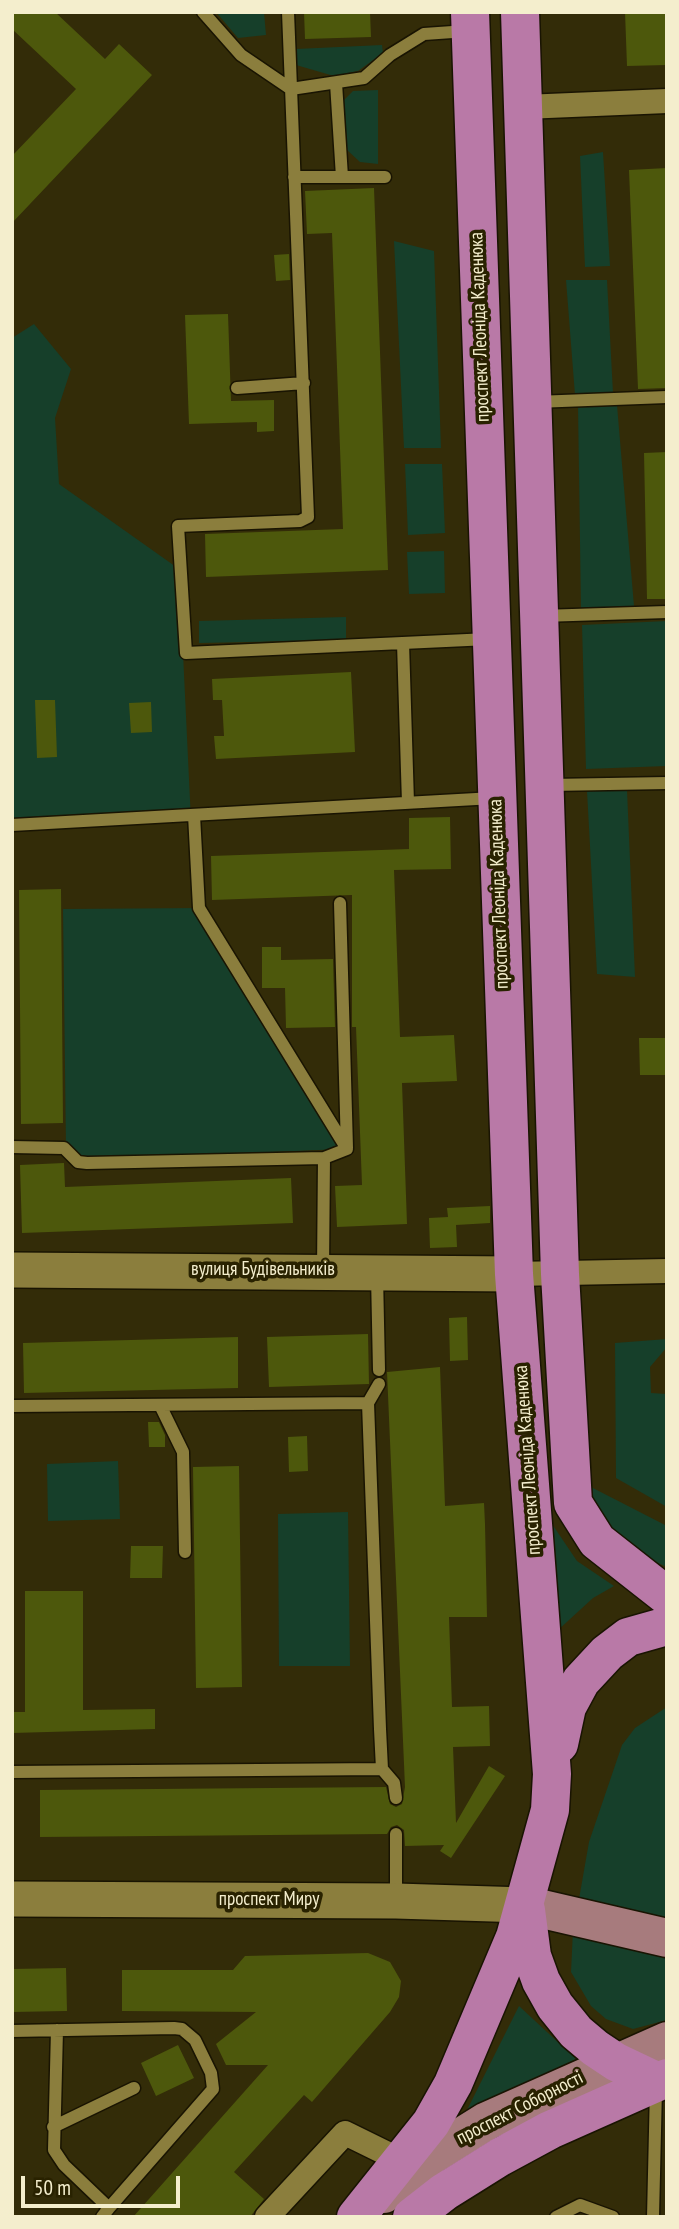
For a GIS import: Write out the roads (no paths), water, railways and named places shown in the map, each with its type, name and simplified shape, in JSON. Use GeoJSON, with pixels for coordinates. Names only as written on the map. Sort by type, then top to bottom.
{"type":"FeatureCollection","features":[{"type":"Feature","properties":{"kind":"highway"},"geometry":{"type":"LineString","coordinates":[[520,12],[560,1274],[573,1503],[597,1541],[659,1584]]}},
{"type":"Feature","properties":{"kind":"highway","name":"проспект Леоніда Каденюка"},"geometry":{"type":"LineString","coordinates":[[470,21],[514,1274],[552,1774]]}},
{"type":"Feature","properties":{"kind":"highway"},"geometry":{"type":"LineString","coordinates":[[663,2080],[616,2062],[576,2032],[555,2006],[541,1981],[532,1956],[526,1905],[550,1811],[552,1774],[567,1707],[581,1681],[607,1653],[628,1637],[667,1626]]}},
{"type":"Feature","properties":{"kind":"highway","name":"проспект Соборності"},"geometry":{"type":"LineString","coordinates":[[359,2214],[431,2123],[453,2084],[526,1905]]}},
{"type":"Feature","properties":{"kind":"highway","name":"проспект Соборності"},"geometry":{"type":"LineString","coordinates":[[412,2217],[444,2192],[500,2157],[663,2080]]}},
{"type":"Feature","properties":{"kind":"main road","name":"вулиця Будівельників"},"geometry":{"type":"LineString","coordinates":[[12,1270],[323,1270],[514,1274]]}},
{"type":"Feature","properties":{"kind":"main road","name":"проспект Миру"},"geometry":{"type":"LineString","coordinates":[[12,1899],[396,1900],[526,1905]]}},
{"type":"Feature","properties":{"kind":"main road"},"geometry":{"type":"LineString","coordinates":[[526,1905],[667,1938]]}},
{"type":"Feature","properties":{"kind":"main road","name":"проспект Соборності"},"geometry":{"type":"LineString","coordinates":[[359,2214],[434,2154],[487,2121],[667,2041]]}},
{"type":"Feature","properties":{"kind":"street"},"geometry":{"type":"LineString","coordinates":[[524,107],[667,102]]}},
{"type":"Feature","properties":{"kind":"street"},"geometry":{"type":"LineString","coordinates":[[514,1274],[667,1271]]}},
{"type":"Feature","properties":{"kind":"street"},"geometry":{"type":"LineString","coordinates":[[267,2217],[345,2133],[402,2161]]}},
{"type":"Feature","properties":{"kind":"lane"},"geometry":{"type":"LineString","coordinates":[[203,12],[241,55],[291,89],[364,78],[390,55],[425,34],[470,21]]}},
{"type":"Feature","properties":{"kind":"lane"},"geometry":{"type":"LineString","coordinates":[[288,12],[308,517],[300,521],[178,526],[186,653],[491,639]]}},
{"type":"Feature","properties":{"kind":"lane"},"geometry":{"type":"LineString","coordinates":[[335,83],[342,177]]}},
{"type":"Feature","properties":{"kind":"lane"},"geometry":{"type":"LineString","coordinates":[[294,177],[385,177]]}},
{"type":"Feature","properties":{"kind":"lane"},"geometry":{"type":"LineString","coordinates":[[237,388],[304,383]]}},
{"type":"Feature","properties":{"kind":"lane"},"geometry":{"type":"LineString","coordinates":[[534,402],[667,397]]}},
{"type":"Feature","properties":{"kind":"lane"},"geometry":{"type":"LineString","coordinates":[[541,616],[667,612]]}},
{"type":"Feature","properties":{"kind":"lane"},"geometry":{"type":"LineString","coordinates":[[403,643],[408,803]]}},
{"type":"Feature","properties":{"kind":"lane"},"geometry":{"type":"LineString","coordinates":[[546,785],[667,783]]}},
{"type":"Feature","properties":{"kind":"lane"},"geometry":{"type":"LineString","coordinates":[[12,825],[496,798]]}},
{"type":"Feature","properties":{"kind":"lane"},"geometry":{"type":"LineString","coordinates":[[194,815],[199,908],[347,1149]]}},
{"type":"Feature","properties":{"kind":"lane"},"geometry":{"type":"LineString","coordinates":[[340,903],[347,1149]]}},
{"type":"Feature","properties":{"kind":"lane"},"geometry":{"type":"LineString","coordinates":[[12,1147],[64,1148],[79,1162],[87,1163],[324,1158],[347,1149]]}},
{"type":"Feature","properties":{"kind":"lane"},"geometry":{"type":"LineString","coordinates":[[323,1270],[324,1158]]}},
{"type":"Feature","properties":{"kind":"lane"},"geometry":{"type":"LineString","coordinates":[[377,1272],[379,1370]]}},
{"type":"Feature","properties":{"kind":"lane"},"geometry":{"type":"LineString","coordinates":[[379,1384],[368,1403],[382,1769],[394,1783],[396,1798]]}},
{"type":"Feature","properties":{"kind":"lane"},"geometry":{"type":"LineString","coordinates":[[12,1406],[368,1403]]}},
{"type":"Feature","properties":{"kind":"lane"},"geometry":{"type":"LineString","coordinates":[[160,1405],[183,1452],[185,1552]]}},
{"type":"Feature","properties":{"kind":"lane"},"geometry":{"type":"LineString","coordinates":[[12,1772],[382,1769]]}},
{"type":"Feature","properties":{"kind":"lane"},"geometry":{"type":"LineString","coordinates":[[396,1834],[396,1900]]}},
{"type":"Feature","properties":{"kind":"lane"},"geometry":{"type":"LineString","coordinates":[[12,2031],[57,2030],[182,2029],[195,2040],[213,2082],[208,2096],[105,2213],[57,2158],[53,2127],[57,2030]]}},
{"type":"Feature","properties":{"kind":"lane"},"geometry":{"type":"LineString","coordinates":[[653,2217],[663,2080]]}},
{"type":"Feature","properties":{"kind":"lane"},"geometry":{"type":"LineString","coordinates":[[53,2127],[134,2088]]}},
{"type":"Feature","properties":{"kind":"lane"},"geometry":{"type":"LineString","coordinates":[[556,2217],[580,2205],[613,2217]]}}]}
